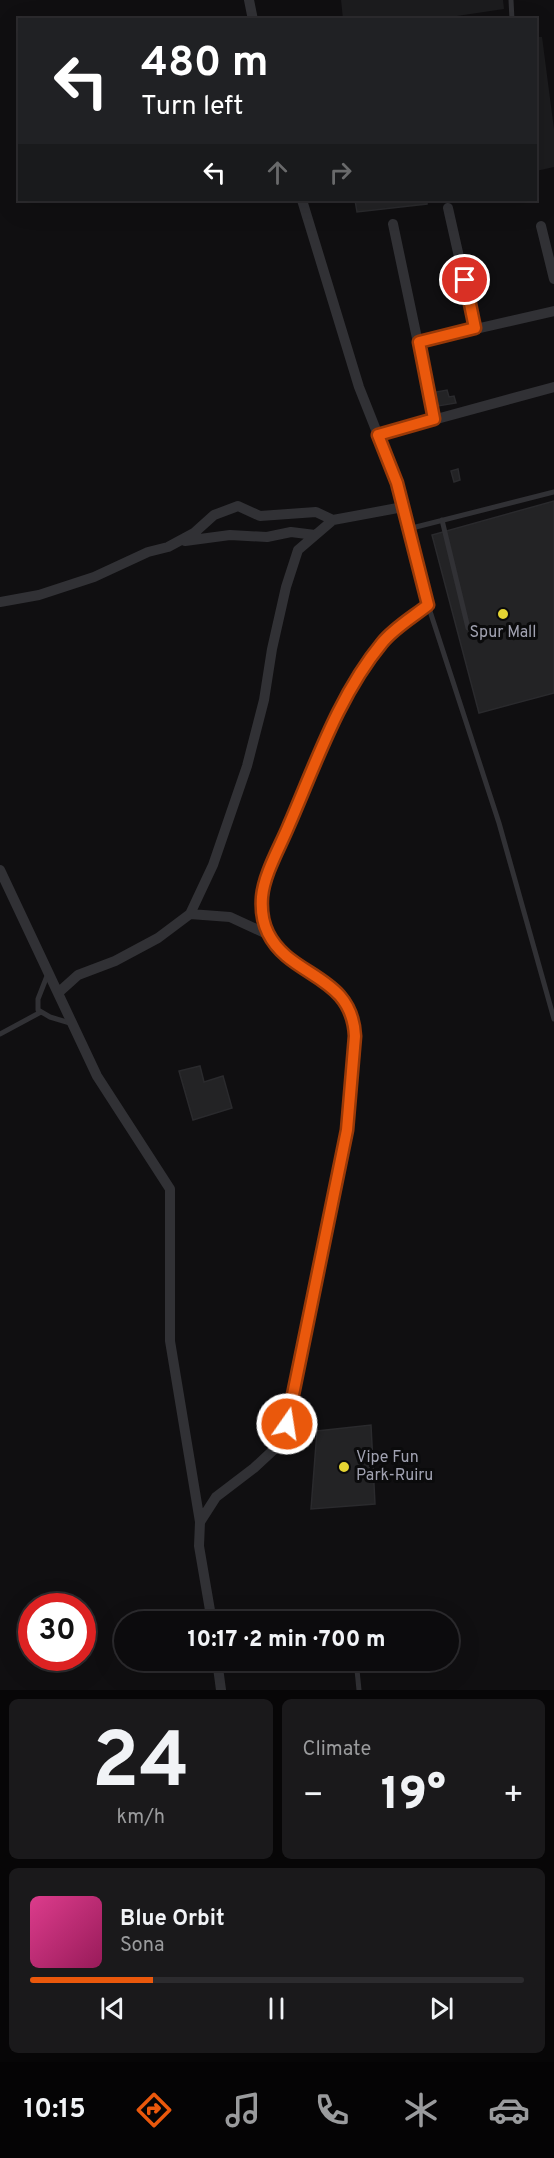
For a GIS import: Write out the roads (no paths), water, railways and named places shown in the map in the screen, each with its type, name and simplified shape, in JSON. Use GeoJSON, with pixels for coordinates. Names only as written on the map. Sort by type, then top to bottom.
{"type":"FeatureCollection","features":[{"type":"Feature","properties":{"kind":"street"},"geometry":{"type":"LineString","coordinates":[[249,0],[253,18]]}},
{"type":"Feature","properties":{"kind":"street"},"geometry":{"type":"LineString","coordinates":[[200,1522],[216,1497],[254,1468],[282,1442],[347,1130],[356,1050],[354,1023],[345,1002],[329,984],[284,954],[269,935],[262,918],[262,895],[279,847],[348,692],[383,641],[428,605],[397,483],[359,387],[302,201]]}},
{"type":"Feature","properties":{"kind":"street"},"geometry":{"type":"LineString","coordinates":[[448,208],[475,328]]}},
{"type":"Feature","properties":{"kind":"street"},"geometry":{"type":"LineString","coordinates":[[393,224],[434,419]]}},
{"type":"Feature","properties":{"kind":"street"},"geometry":{"type":"LineString","coordinates":[[541,226],[554,279]]}},
{"type":"Feature","properties":{"kind":"street"},"geometry":{"type":"LineString","coordinates":[[419,342],[554,311]]}},
{"type":"Feature","properties":{"kind":"street"},"geometry":{"type":"LineString","coordinates":[[378,435],[554,387]]}},
{"type":"Feature","properties":{"kind":"street"},"geometry":{"type":"LineString","coordinates":[[0,602],[39,595],[94,577],[179,542],[194,533],[214,515],[238,506],[260,516],[316,513],[333,520]]}},
{"type":"Feature","properties":{"kind":"street"},"geometry":{"type":"LineString","coordinates":[[58,993],[78,975],[115,961],[149,942],[190,914],[213,865],[247,766],[298,550],[333,520],[403,507]]}},
{"type":"Feature","properties":{"kind":"street"},"geometry":{"type":"LineString","coordinates":[[179,542],[230,535],[267,537],[291,532],[315,535]]}},
{"type":"Feature","properties":{"kind":"street"},"geometry":{"type":"LineString","coordinates":[[0,870],[97,1076],[170,1189],[170,1341],[200,1522],[199,1546],[210,1611]]}},
{"type":"Feature","properties":{"kind":"street"},"geometry":{"type":"LineString","coordinates":[[190,914],[230,916],[269,935]]}},
{"type":"Feature","properties":{"kind":"street"},"geometry":{"type":"LineString","coordinates":[[218,1671],[221,1690]]}},
{"type":"Feature","properties":{"kind":"lane"},"geometry":{"type":"LineString","coordinates":[[511,0],[512,18]]}},
{"type":"Feature","properties":{"kind":"lane"},"geometry":{"type":"LineString","coordinates":[[408,529],[554,492]]}},
{"type":"Feature","properties":{"kind":"lane"},"geometry":{"type":"LineString","coordinates":[[441,520],[468,628]]}},
{"type":"Feature","properties":{"kind":"lane"},"geometry":{"type":"LineString","coordinates":[[428,605],[500,823],[554,1018]]}},
{"type":"Feature","properties":{"kind":"lane"},"geometry":{"type":"LineString","coordinates":[[48,973],[37,1005],[41,1012],[72,1023]]}},
{"type":"Feature","properties":{"kind":"lane"},"geometry":{"type":"LineString","coordinates":[[0,1034],[41,1012]]}},
{"type":"Feature","properties":{"kind":"lane"},"geometry":{"type":"LineString","coordinates":[[357,1671],[358,1690]]}},
{"type":"Feature","properties":{"kind":"place","name":"Spur Mall"},"geometry":{"type":"Point","coordinates":[503,614]}},
{"type":"Feature","properties":{"kind":"place","name":"Vipe Fun Park-Ruiru"},"geometry":{"type":"Point","coordinates":[344,1467]}}]}
